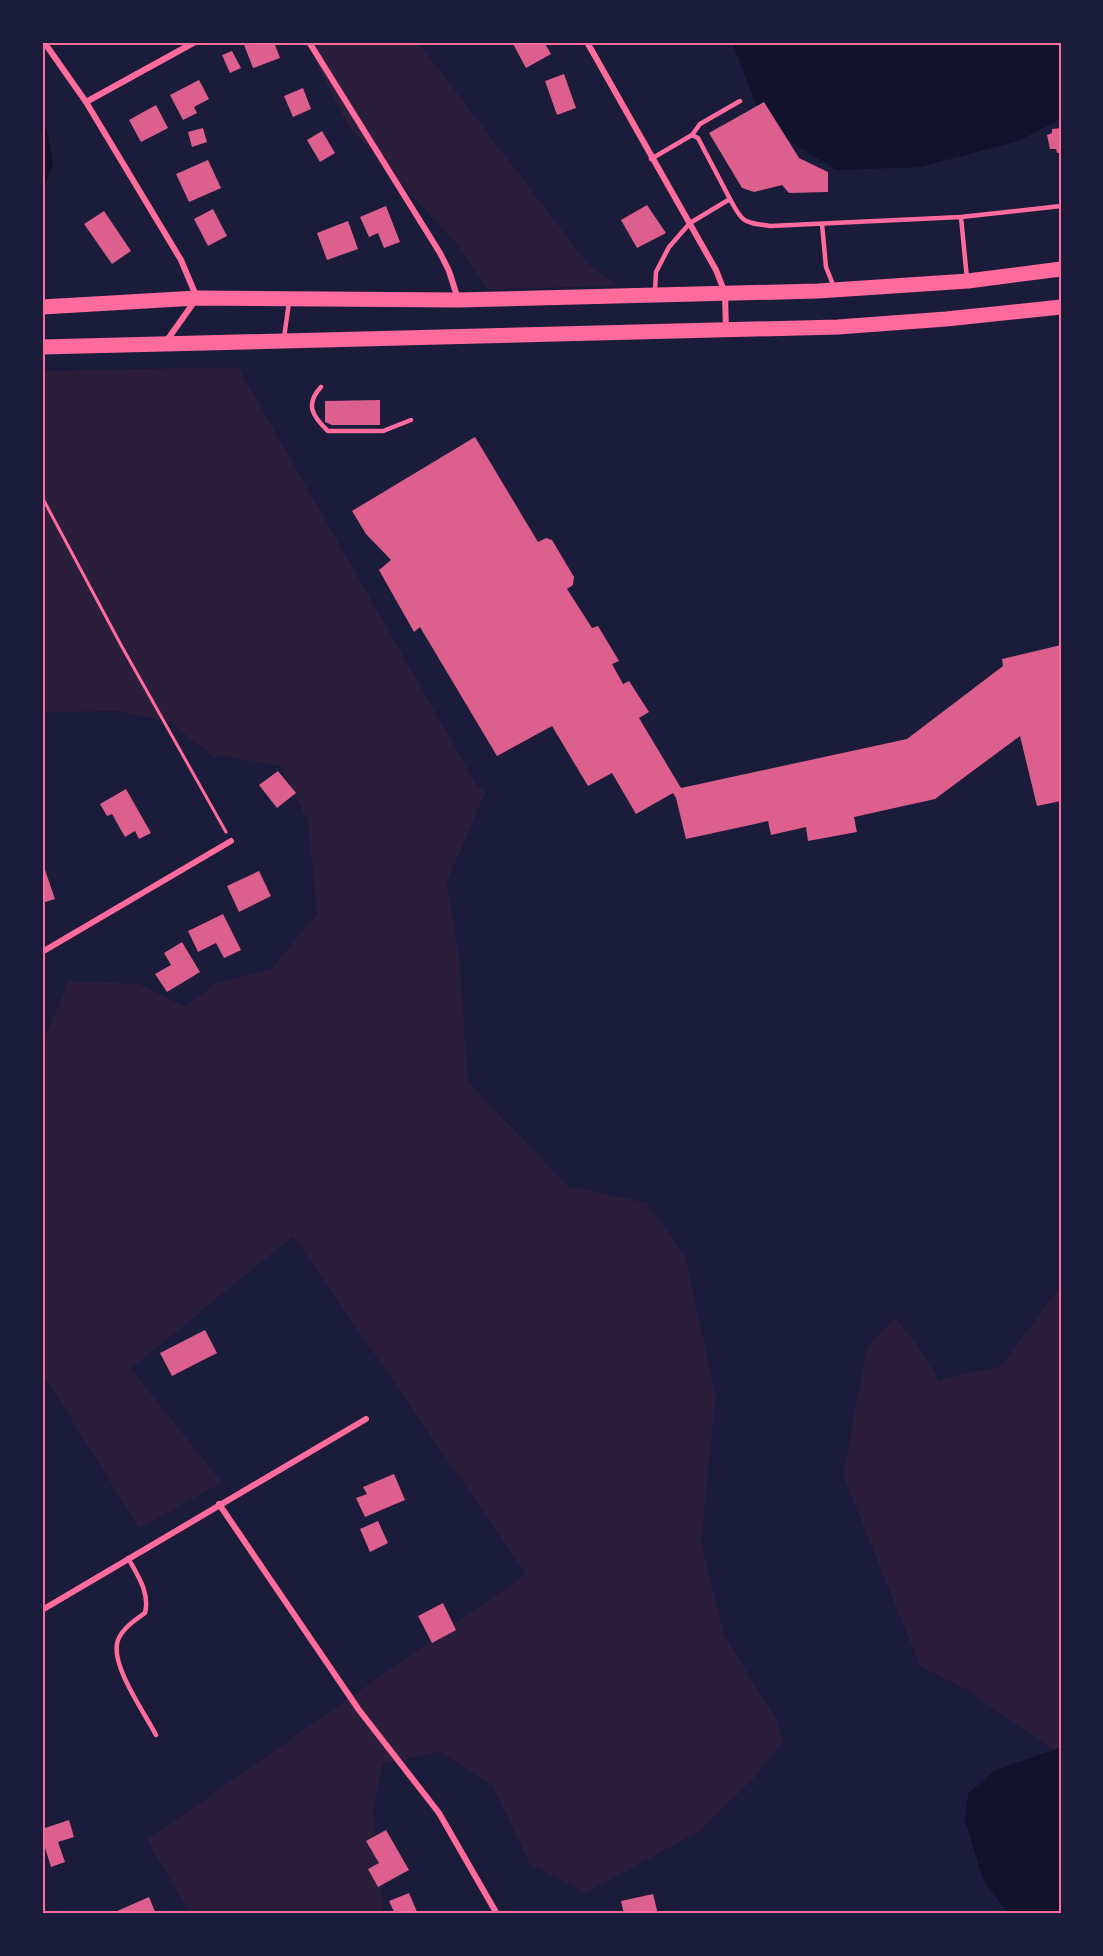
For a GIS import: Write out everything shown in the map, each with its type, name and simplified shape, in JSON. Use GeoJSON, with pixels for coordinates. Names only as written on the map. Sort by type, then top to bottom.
{"type":"FeatureCollection","features":[{"type":"Feature","properties":{"kind":"main road"},"geometry":{"type":"LineString","coordinates":[[42,307],[197,298],[458,300],[835,290],[967,281],[1061,269]]}},
{"type":"Feature","properties":{"kind":"main road"},"geometry":{"type":"LineString","coordinates":[[42,347],[837,327],[1061,307]]}},
{"type":"Feature","properties":{"kind":"street"},"geometry":{"type":"LineString","coordinates":[[45,42],[86,102],[181,260],[197,298],[165,343]]}},
{"type":"Feature","properties":{"kind":"street"},"geometry":{"type":"LineString","coordinates":[[86,102],[195,42]]}},
{"type":"Feature","properties":{"kind":"street"},"geometry":{"type":"LineString","coordinates":[[309,42],[440,253],[449,271],[458,300]]}},
{"type":"Feature","properties":{"kind":"street"},"geometry":{"type":"LineString","coordinates":[[587,42],[651,159],[716,270],[725,293],[726,331]]}},
{"type":"Feature","properties":{"kind":"street"},"geometry":{"type":"LineString","coordinates":[[42,952],[231,841]]}},
{"type":"Feature","properties":{"kind":"street"},"geometry":{"type":"LineString","coordinates":[[42,1610],[366,1419]]}},
{"type":"Feature","properties":{"kind":"street"},"geometry":{"type":"LineString","coordinates":[[219,1504],[359,1710],[439,1813],[496,1914]]}},
{"type":"Feature","properties":{"kind":"lane"},"geometry":{"type":"LineString","coordinates":[[651,159],[692,135],[700,124],[740,101]]}},
{"type":"Feature","properties":{"kind":"lane"},"geometry":{"type":"LineString","coordinates":[[692,135],[698,138],[739,216],[746,222],[771,226],[961,217],[1061,206]]}},
{"type":"Feature","properties":{"kind":"lane"},"geometry":{"type":"LineString","coordinates":[[654,295],[656,272],[669,247],[690,223],[730,199]]}},
{"type":"Feature","properties":{"kind":"lane"},"geometry":{"type":"LineString","coordinates":[[961,217],[967,281]]}},
{"type":"Feature","properties":{"kind":"lane"},"geometry":{"type":"LineString","coordinates":[[822,224],[826,267],[835,290]]}},
{"type":"Feature","properties":{"kind":"lane"},"geometry":{"type":"LineString","coordinates":[[283,342],[290,299]]}},
{"type":"Feature","properties":{"kind":"lane"},"geometry":{"type":"LineString","coordinates":[[321,387],[314,395],[312,410],[317,421],[328,431],[383,431],[411,420]]}},
{"type":"Feature","properties":{"kind":"lane"},"geometry":{"type":"LineString","coordinates":[[129,1558],[146,1593],[147,1606],[145,1613],[124,1631],[118,1641],[116,1652],[120,1670],[156,1735]]}},
{"type":"Feature","properties":{"kind":"path"},"geometry":{"type":"LineString","coordinates":[[42,497],[121,645],[231,841]]}},
{"type":"Feature","properties":{"kind":"shaded area"},"geometry":{"type":"Polygon","coordinates":[[[306,42],[418,42],[588,264],[620,286],[488,289],[455,242],[348,126],[306,42]]]}},
{"type":"Feature","properties":{"kind":"shaded area"},"geometry":{"type":"Polygon","coordinates":[[[732,42],[1061,42],[1061,119],[1018,141],[920,167],[836,170],[764,125],[732,42]]]}},
{"type":"Feature","properties":{"kind":"shaded area"},"geometry":{"type":"Polygon","coordinates":[[[42,119],[47,130],[53,163],[42,196],[42,119]]]}},
{"type":"Feature","properties":{"kind":"shaded area"},"geometry":{"type":"Polygon","coordinates":[[[238,367],[478,787],[486,791],[447,882],[459,954],[468,1082],[568,1186],[647,1203],[685,1256],[716,1396],[701,1542],[724,1634],[777,1721],[783,1740],[757,1775],[701,1830],[586,1893],[530,1864],[492,1785],[439,1751],[383,1764],[373,1810],[384,1914],[191,1914],[147,1840],[526,1574],[293,1236],[131,1369],[222,1483],[139,1528],[42,1372],[42,1044],[69,981],[139,984],[185,1007],[214,984],[271,969],[317,914],[308,822],[281,766],[223,756],[215,758],[170,722],[118,711],[42,712],[42,371],[238,367]]]}},
{"type":"Feature","properties":{"kind":"shaded area"},"geometry":{"type":"Polygon","coordinates":[[[1061,1286],[1061,1747],[1054,1750],[967,1690],[920,1666],[843,1475],[867,1347],[896,1318],[915,1342],[939,1380],[1001,1366],[1061,1286]]]}},
{"type":"Feature","properties":{"kind":"shaded area"},"geometry":{"type":"Polygon","coordinates":[[[1061,1747],[1061,1914],[1009,1914],[984,1882],[965,1820],[968,1794],[994,1771],[1061,1747]]]}},
{"type":"Feature","properties":{"kind":"building"},"geometry":{"type":"Polygon","coordinates":[[[243,42],[274,42],[280,58],[253,68],[243,42]]]}},
{"type":"Feature","properties":{"kind":"building"},"geometry":{"type":"Polygon","coordinates":[[[512,42],[544,42],[551,54],[526,68],[512,42]]]}},
{"type":"Feature","properties":{"kind":"building"},"geometry":{"type":"Polygon","coordinates":[[[232,51],[241,68],[230,73],[222,55],[232,51]]]}},
{"type":"Feature","properties":{"kind":"building"},"geometry":{"type":"Polygon","coordinates":[[[564,74],[576,108],[557,115],[545,81],[564,74]]]}},
{"type":"Feature","properties":{"kind":"building"},"geometry":{"type":"Polygon","coordinates":[[[199,80],[209,99],[194,107],[197,113],[183,120],[170,95],[199,80]]]}},
{"type":"Feature","properties":{"kind":"building"},"geometry":{"type":"Polygon","coordinates":[[[303,88],[311,109],[293,117],[284,96],[303,88]]]}},
{"type":"Feature","properties":{"kind":"building"},"geometry":{"type":"Polygon","coordinates":[[[764,102],[799,158],[828,172],[828,192],[789,193],[782,185],[754,192],[742,188],[709,133],[764,102]]]}},
{"type":"Feature","properties":{"kind":"building"},"geometry":{"type":"Polygon","coordinates":[[[156,105],[168,128],[141,142],[129,120],[156,105]]]}},
{"type":"Feature","properties":{"kind":"building"},"geometry":{"type":"Polygon","coordinates":[[[203,128],[207,142],[192,147],[188,132],[203,128]]]}},
{"type":"Feature","properties":{"kind":"building"},"geometry":{"type":"Polygon","coordinates":[[[1061,128],[1061,152],[1057,153],[1056,149],[1050,149],[1047,135],[1052,133],[1052,129],[1061,128]]]}},
{"type":"Feature","properties":{"kind":"building"},"geometry":{"type":"Polygon","coordinates":[[[322,131],[335,153],[320,162],[307,140],[322,131]]]}},
{"type":"Feature","properties":{"kind":"building"},"geometry":{"type":"Polygon","coordinates":[[[208,160],[221,188],[189,202],[176,174],[208,160]]]}},
{"type":"Feature","properties":{"kind":"building"},"geometry":{"type":"Polygon","coordinates":[[[647,205],[666,233],[637,248],[621,220],[647,205]]]}},
{"type":"Feature","properties":{"kind":"building"},"geometry":{"type":"Polygon","coordinates":[[[386,206],[400,242],[384,248],[378,233],[369,237],[360,217],[386,206]]]}},
{"type":"Feature","properties":{"kind":"building"},"geometry":{"type":"Polygon","coordinates":[[[213,209],[227,236],[208,246],[194,219],[213,209]]]}},
{"type":"Feature","properties":{"kind":"building"},"geometry":{"type":"Polygon","coordinates":[[[104,211],[131,251],[112,264],[84,224],[104,211]]]}},
{"type":"Feature","properties":{"kind":"building"},"geometry":{"type":"Polygon","coordinates":[[[348,221],[358,249],[327,260],[317,233],[348,221]]]}},
{"type":"Feature","properties":{"kind":"building"},"geometry":{"type":"Polygon","coordinates":[[[380,400],[380,425],[332,425],[325,422],[325,401],[380,400]]]}},
{"type":"Feature","properties":{"kind":"building"},"geometry":{"type":"Polygon","coordinates":[[[475,437],[538,542],[546,538],[552,540],[574,577],[573,585],[567,589],[592,628],[598,626],[619,661],[612,664],[623,684],[629,681],[649,712],[639,718],[681,788],[907,739],[1003,666],[1002,659],[1061,645],[1061,801],[1037,806],[1020,736],[935,799],[854,817],[857,832],[808,841],[806,827],[771,835],[768,821],[686,839],[673,793],[636,814],[612,773],[588,786],[552,726],[497,756],[420,627],[414,632],[379,570],[391,560],[366,534],[352,511],[475,437]]]}},
{"type":"Feature","properties":{"kind":"building"},"geometry":{"type":"Polygon","coordinates":[[[278,771],[296,793],[277,808],[259,785],[278,771]]]}},
{"type":"Feature","properties":{"kind":"building"},"geometry":{"type":"Polygon","coordinates":[[[126,789],[151,833],[139,839],[135,831],[125,837],[112,814],[107,816],[100,804],[126,789]]]}},
{"type":"Feature","properties":{"kind":"building"},"geometry":{"type":"Polygon","coordinates":[[[44,867],[55,899],[42,903],[42,868],[44,867]]]}},
{"type":"Feature","properties":{"kind":"building"},"geometry":{"type":"Polygon","coordinates":[[[259,871],[271,896],[239,912],[227,886],[259,871]]]}},
{"type":"Feature","properties":{"kind":"building"},"geometry":{"type":"Polygon","coordinates":[[[223,914],[241,950],[224,958],[216,943],[198,952],[188,931],[223,914]]]}},
{"type":"Feature","properties":{"kind":"building"},"geometry":{"type":"Polygon","coordinates":[[[182,942],[200,972],[167,992],[155,974],[171,965],[164,953],[182,942]]]}},
{"type":"Feature","properties":{"kind":"building"},"geometry":{"type":"Polygon","coordinates":[[[205,1330],[217,1353],[172,1376],[160,1353],[205,1330]]]}},
{"type":"Feature","properties":{"kind":"building"},"geometry":{"type":"Polygon","coordinates":[[[394,1474],[405,1500],[365,1517],[356,1498],[367,1494],[363,1487],[394,1474]]]}},
{"type":"Feature","properties":{"kind":"building"},"geometry":{"type":"Polygon","coordinates":[[[378,1521],[388,1543],[370,1552],[360,1529],[378,1521]]]}},
{"type":"Feature","properties":{"kind":"building"},"geometry":{"type":"Polygon","coordinates":[[[443,1603],[456,1630],[432,1643],[418,1616],[443,1603]]]}},
{"type":"Feature","properties":{"kind":"building"},"geometry":{"type":"Polygon","coordinates":[[[69,1820],[74,1837],[58,1842],[65,1862],[51,1867],[42,1838],[42,1829],[69,1820]]]}},
{"type":"Feature","properties":{"kind":"building"},"geometry":{"type":"Polygon","coordinates":[[[386,1830],[409,1870],[378,1887],[368,1869],[379,1863],[366,1841],[386,1830]]]}},
{"type":"Feature","properties":{"kind":"building"},"geometry":{"type":"Polygon","coordinates":[[[409,1893],[418,1914],[395,1914],[389,1901],[409,1893]]]}},
{"type":"Feature","properties":{"kind":"building"},"geometry":{"type":"Polygon","coordinates":[[[653,1894],[658,1914],[624,1914],[621,1901],[653,1894]]]}},
{"type":"Feature","properties":{"kind":"building"},"geometry":{"type":"Polygon","coordinates":[[[149,1897],[156,1914],[116,1914],[115,1912],[149,1897]]]}}]}
